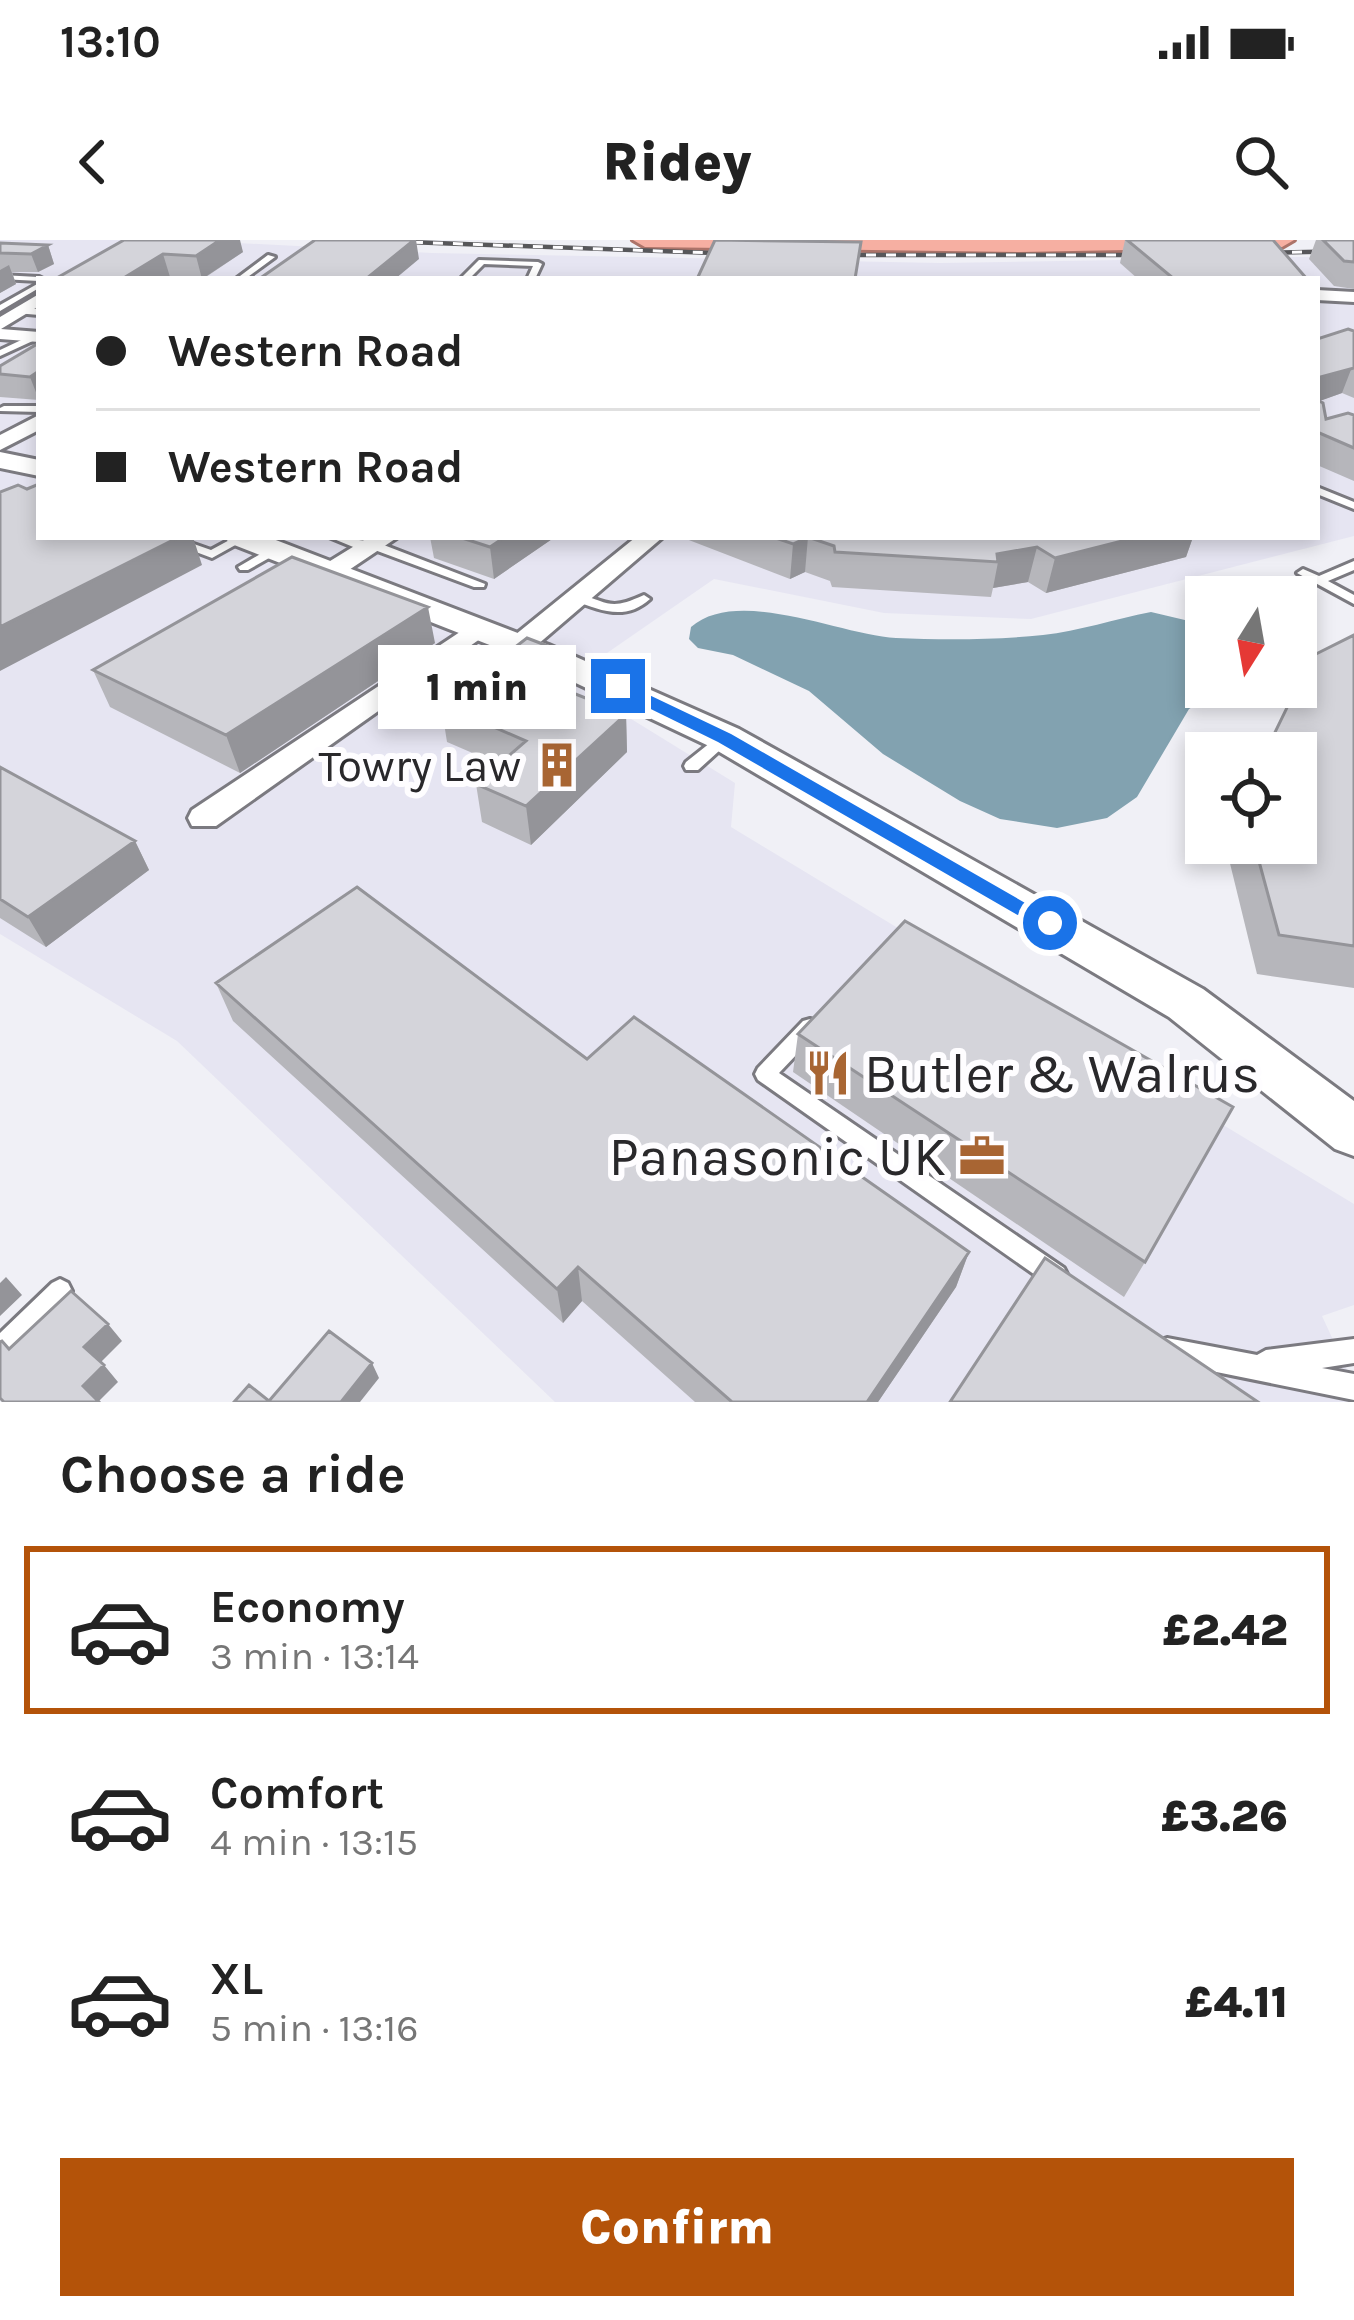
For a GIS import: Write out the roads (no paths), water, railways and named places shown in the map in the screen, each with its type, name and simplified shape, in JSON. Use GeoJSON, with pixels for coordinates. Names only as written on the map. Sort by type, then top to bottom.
{"type":"FeatureCollection","features":[{"type":"Feature","properties":{"kind":"highway"},"geometry":{"type":"LineString","coordinates":[[645,240],[1020,245],[1282,240]]}},
{"type":"Feature","properties":{"kind":"street"},"geometry":{"type":"LineString","coordinates":[[1320,295],[1354,297]]}},
{"type":"Feature","properties":{"kind":"street"},"geometry":{"type":"LineString","coordinates":[[0,325],[24,308]]}},
{"type":"Feature","properties":{"kind":"street"},"geometry":{"type":"LineString","coordinates":[[3,346],[36,337]]}},
{"type":"Feature","properties":{"kind":"street"},"geometry":{"type":"LineString","coordinates":[[0,444],[36,424]]}},
{"type":"Feature","properties":{"kind":"street"},"geometry":{"type":"LineString","coordinates":[[0,460],[36,467]]}},
{"type":"Feature","properties":{"kind":"street"},"geometry":{"type":"LineString","coordinates":[[204,818],[499,637],[578,597],[647,540]]}},
{"type":"Feature","properties":{"kind":"street"},"geometry":{"type":"LineString","coordinates":[[331,571],[375,544]]}},
{"type":"Feature","properties":{"kind":"street"},"geometry":{"type":"LineString","coordinates":[[242,547],[274,550],[499,637],[1186,1003],[1244,1043],[1352,1132]]}},
{"type":"Feature","properties":{"kind":"lane"},"geometry":{"type":"LineString","coordinates":[[244,276],[271,257]]}},
{"type":"Feature","properties":{"kind":"lane"},"geometry":{"type":"LineString","coordinates":[[467,276],[533,276]]}},
{"type":"Feature","properties":{"kind":"lane"},"geometry":{"type":"LineString","coordinates":[[0,277],[36,282]]}},
{"type":"Feature","properties":{"kind":"lane"},"geometry":{"type":"LineString","coordinates":[[0,303],[24,308]]}},
{"type":"Feature","properties":{"kind":"lane"},"geometry":{"type":"LineString","coordinates":[[4,410],[36,409]]}},
{"type":"Feature","properties":{"kind":"lane"},"geometry":{"type":"LineString","coordinates":[[1320,491],[1354,506]]}},
{"type":"Feature","properties":{"kind":"lane"},"geometry":{"type":"LineString","coordinates":[[171,540],[212,554],[242,547]]}},
{"type":"Feature","properties":{"kind":"lane"},"geometry":{"type":"LineString","coordinates":[[375,544],[479,584]]}},
{"type":"Feature","properties":{"kind":"lane"},"geometry":{"type":"LineString","coordinates":[[1319,581],[1354,565]]}},
{"type":"Feature","properties":{"kind":"lane"},"geometry":{"type":"LineString","coordinates":[[1303,572],[1354,600]]}},
{"type":"Feature","properties":{"kind":"lane"},"geometry":{"type":"LineString","coordinates":[[578,597],[608,610],[630,609],[644,598]]}},
{"type":"Feature","properties":{"kind":"lane"},"geometry":{"type":"LineString","coordinates":[[828,1008],[765,1074],[1072,1287]]}},
{"type":"Feature","properties":{"kind":"lane"},"geometry":{"type":"LineString","coordinates":[[0,1351],[60,1291]]}},
{"type":"Feature","properties":{"kind":"lane"},"geometry":{"type":"LineString","coordinates":[[1145,1337],[1163,1349],[1354,1387]]}},
{"type":"Feature","properties":{"kind":"lane"},"geometry":{"type":"LineString","coordinates":[[1256,1365],[1346,1351]]}},
{"type":"Feature","properties":{"kind":"water"},"geometry":{"type":"Polygon","coordinates":[[[735,611],[790,616],[896,638],[1007,638],[1070,631],[1151,612],[1185,620],[1185,708],[1191,708],[1137,797],[1107,818],[1057,828],[1000,819],[960,801],[883,754],[809,691],[733,655],[698,648],[689,639],[691,627],[735,611]]]}},
{"type":"Feature","properties":{"kind":"railway"},"geometry":{"type":"LineString","coordinates":[[353,240],[742,254]]}},
{"type":"Feature","properties":{"kind":"railway"},"geometry":{"type":"LineString","coordinates":[[1252,253],[1354,251]]}},
{"type":"Feature","properties":{"kind":"railway"},"geometry":{"type":"LineString","coordinates":[[826,255],[1156,255]]}},
{"type":"Feature","properties":{"kind":"place","name":"Towry Law"},"geometry":{"type":"Point","coordinates":[557,765]}},
{"type":"Feature","properties":{"kind":"place","name":"Butler & Walrus"},"geometry":{"type":"Point","coordinates":[828,1073]}},
{"type":"Feature","properties":{"kind":"place","name":"Panasonic UK"},"geometry":{"type":"Point","coordinates":[982,1156]}}]}
